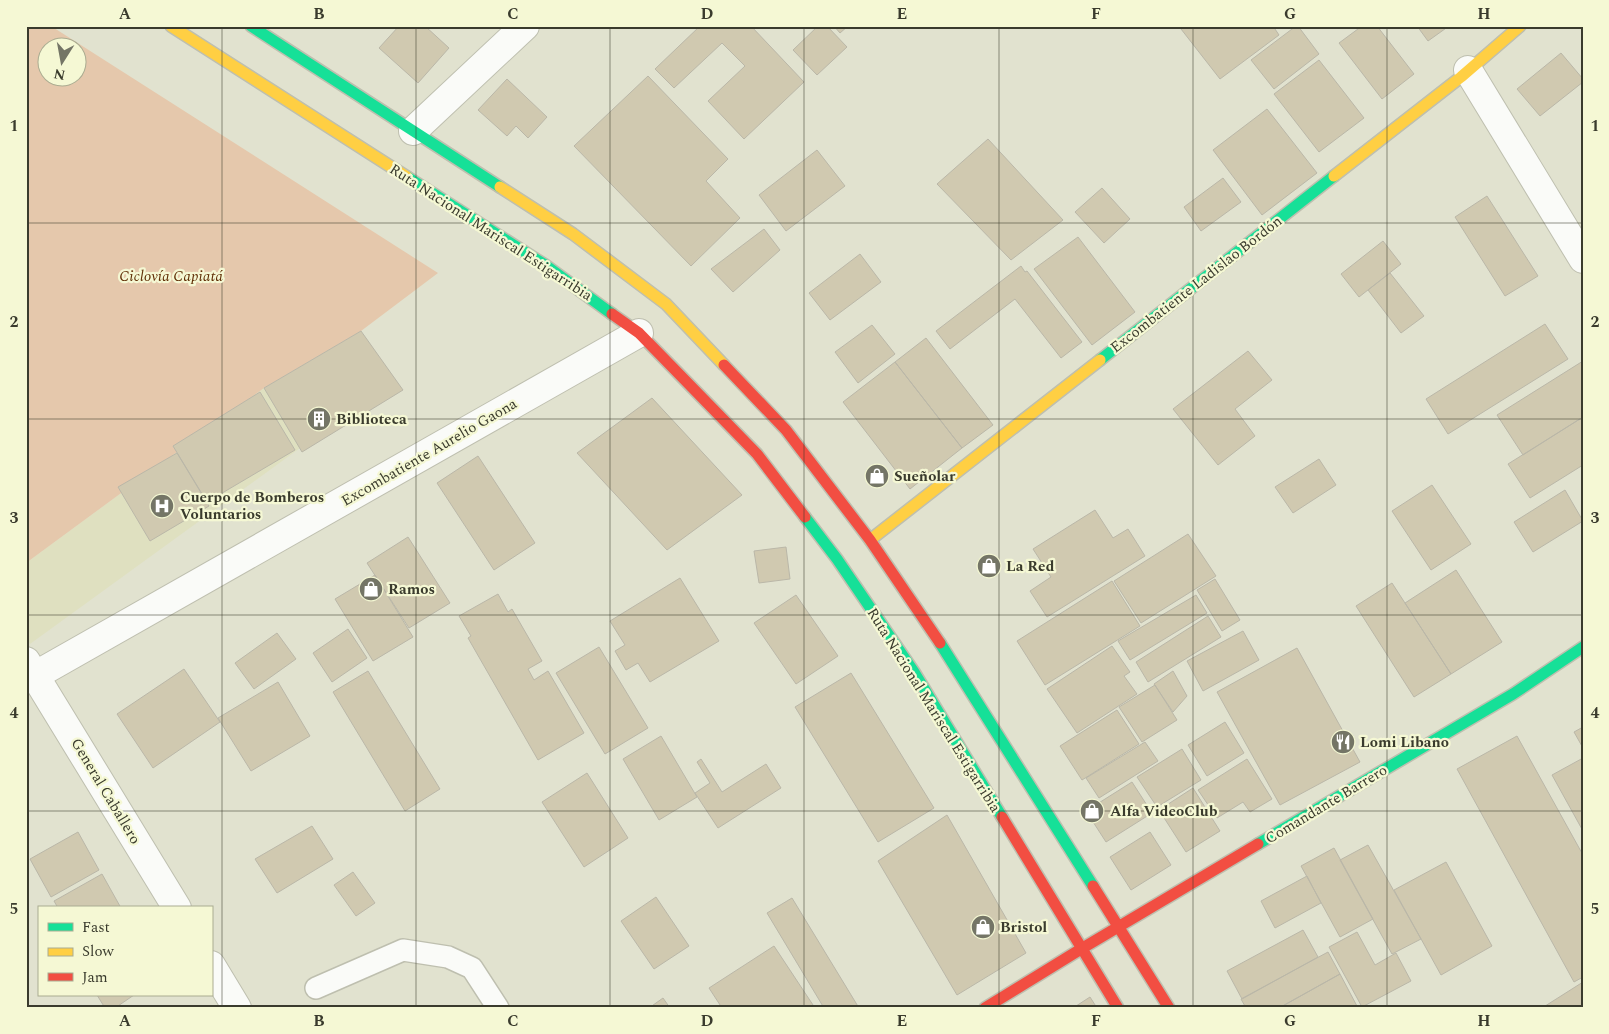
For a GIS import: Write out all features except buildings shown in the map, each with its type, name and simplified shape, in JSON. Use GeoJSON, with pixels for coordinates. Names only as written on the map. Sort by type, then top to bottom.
{"type":"FeatureCollection","features":[{"type":"Feature","properties":{"kind":"main road","name":"Ruta Nacional Mariscal Estigarribia"},"geometry":{"type":"LineString","coordinates":[[171,26],[545,265],[639,333],[758,454],[837,559],[914,672],[1118,1008]]}},
{"type":"Feature","properties":{"kind":"main road"},"geometry":{"type":"LineString","coordinates":[[252,26],[573,234],[666,304],[786,430],[870,540],[947,653],[1169,1008]]}},
{"type":"Feature","properties":{"kind":"main road","name":"Excombatiente Ladislao Bordón"},"geometry":{"type":"LineString","coordinates":[[870,540],[1468,70],[1520,26]]}},
{"type":"Feature","properties":{"kind":"main road","name":"Comandante Barrero"},"geometry":{"type":"LineString","coordinates":[[985,1008],[1081,949],[1513,694],[1583,647]]}},
{"type":"Feature","properties":{"kind":"street"},"geometry":{"type":"LineString","coordinates":[[414,131],[525,26]]}},
{"type":"Feature","properties":{"kind":"street"},"geometry":{"type":"LineString","coordinates":[[1468,70],[1583,259]]}},
{"type":"Feature","properties":{"kind":"street","name":"Excombatiente Aurelio Gaona"},"geometry":{"type":"LineString","coordinates":[[31,668],[639,333]]}},
{"type":"Feature","properties":{"kind":"street","name":"General Caballero"},"geometry":{"type":"LineString","coordinates":[[31,668],[176,906]]}},
{"type":"Feature","properties":{"kind":"street"},"geometry":{"type":"LineString","coordinates":[[212,967],[237,1008]]}},
{"type":"Feature","properties":{"kind":"lane"},"geometry":{"type":"LineString","coordinates":[[316,988],[402,950],[448,956],[472,968],[498,1008]]}},
{"type":"Feature","properties":{"kind":"shaded area","name":"Cuerpo de Bomberos Voluntarios"},"geometry":{"type":"Polygon","coordinates":[[[264,388],[300,448],[30,644],[26,639],[26,563],[264,388]]]}},
{"type":"Feature","properties":{"kind":"green space","name":"Ciclovía Capiatá"},"geometry":{"type":"Polygon","coordinates":[[[26,26],[51,26],[70,38],[38,38],[38,88],[88,88],[88,50],[438,273],[361,331],[264,388],[26,563],[26,26]]]}},
{"type":"Feature","properties":{"kind":"traffic: fast"},"geometry":{"type":"LineString","coordinates":[[251,26],[500,187]]}},
{"type":"Feature","properties":{"kind":"traffic: fast"},"geometry":{"type":"LineString","coordinates":[[1100,360],[1334,176]]}},
{"type":"Feature","properties":{"kind":"traffic: fast"},"geometry":{"type":"LineString","coordinates":[[407,177],[545,265],[612,314]]}},
{"type":"Feature","properties":{"kind":"traffic: fast"},"geometry":{"type":"LineString","coordinates":[[805,517],[837,559],[914,672],[1002,817]]}},
{"type":"Feature","properties":{"kind":"traffic: fast"},"geometry":{"type":"LineString","coordinates":[[940,643],[1093,886]]}},
{"type":"Feature","properties":{"kind":"traffic: fast"},"geometry":{"type":"LineString","coordinates":[[1258,844],[1513,694],[1583,647]]}},
{"type":"Feature","properties":{"kind":"traffic: slow"},"geometry":{"type":"LineString","coordinates":[[171,26],[407,177]]}},
{"type":"Feature","properties":{"kind":"traffic: slow"},"geometry":{"type":"LineString","coordinates":[[1334,176],[1461,77],[1520,26]]}},
{"type":"Feature","properties":{"kind":"traffic: slow"},"geometry":{"type":"LineString","coordinates":[[500,187],[573,234],[666,304],[724,365]]}},
{"type":"Feature","properties":{"kind":"traffic: slow"},"geometry":{"type":"LineString","coordinates":[[870,540],[1100,360]]}},
{"type":"Feature","properties":{"kind":"traffic: jam"},"geometry":{"type":"LineString","coordinates":[[612,314],[639,333],[757,454],[805,517]]}},
{"type":"Feature","properties":{"kind":"traffic: jam"},"geometry":{"type":"LineString","coordinates":[[724,365],[786,430],[870,540],[940,643]]}},
{"type":"Feature","properties":{"kind":"traffic: jam"},"geometry":{"type":"LineString","coordinates":[[1002,817],[1118,1008]]}},
{"type":"Feature","properties":{"kind":"traffic: jam"},"geometry":{"type":"LineString","coordinates":[[1081,949],[1258,844]]}},
{"type":"Feature","properties":{"kind":"traffic: jam"},"geometry":{"type":"LineString","coordinates":[[1093,886],[1169,1008]]}},
{"type":"Feature","properties":{"kind":"traffic: jam"},"geometry":{"type":"LineString","coordinates":[[985,1008],[1081,949]]}},
{"type":"Feature","properties":{"kind":"place","name":"Biblioteca"},"geometry":{"type":"Point","coordinates":[319,419]}},
{"type":"Feature","properties":{"kind":"place","name":"Sueñolar"},"geometry":{"type":"Point","coordinates":[877,476]}},
{"type":"Feature","properties":{"kind":"place","name":"Cuerpo de Bomberos Voluntarios"},"geometry":{"type":"Point","coordinates":[162,506]}},
{"type":"Feature","properties":{"kind":"place","name":"La Red"},"geometry":{"type":"Point","coordinates":[989,566]}},
{"type":"Feature","properties":{"kind":"place","name":"Ramos"},"geometry":{"type":"Point","coordinates":[371,589]}},
{"type":"Feature","properties":{"kind":"place","name":"Lomi Libano"},"geometry":{"type":"Point","coordinates":[1343,742]}},
{"type":"Feature","properties":{"kind":"place","name":"Alfa VideoClub"},"geometry":{"type":"Point","coordinates":[1092,811]}},
{"type":"Feature","properties":{"kind":"place","name":"Bristol"},"geometry":{"type":"Point","coordinates":[983,927]}}]}
